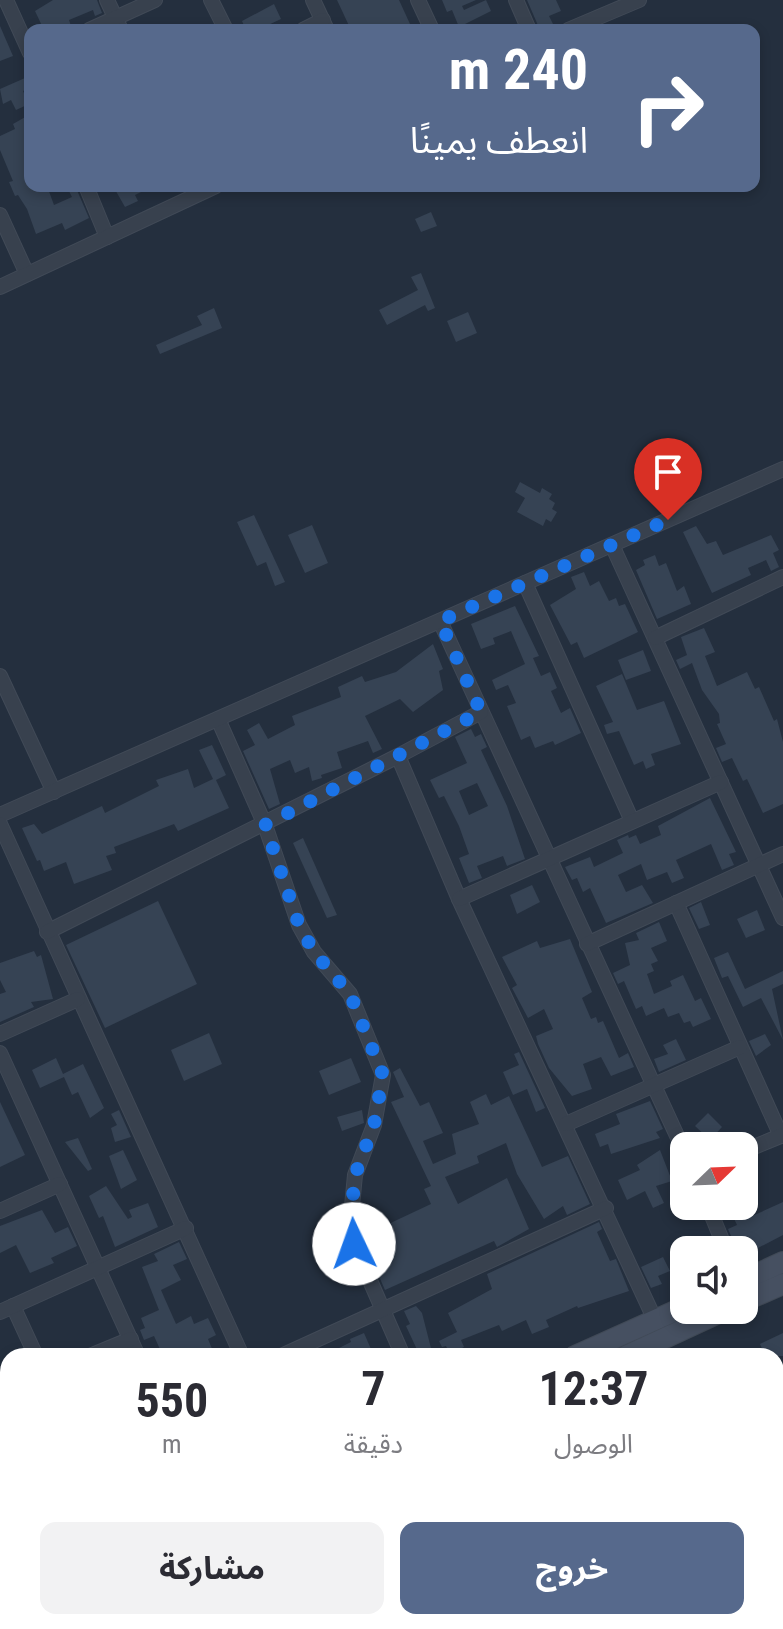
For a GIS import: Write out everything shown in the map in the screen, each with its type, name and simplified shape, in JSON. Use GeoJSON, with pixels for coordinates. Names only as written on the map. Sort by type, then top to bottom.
{"type":"FeatureCollection","features":[{"type":"Feature","properties":{"kind":"main road"},"geometry":{"type":"LineString","coordinates":[[758,1274],[783,1262]]}},
{"type":"Feature","properties":{"kind":"main road"},"geometry":{"type":"LineString","coordinates":[[758,1295],[783,1284]]}},
{"type":"Feature","properties":{"kind":"main road"},"geometry":{"type":"LineString","coordinates":[[593,1348],[670,1313]]}},
{"type":"Feature","properties":{"kind":"main road"},"geometry":{"type":"LineString","coordinates":[[660,1348],[701,1324]]}},
{"type":"Feature","properties":{"kind":"street"},"geometry":{"type":"LineString","coordinates":[[6,0],[24,40]]}},
{"type":"Feature","properties":{"kind":"street"},"geometry":{"type":"LineString","coordinates":[[107,0],[118,24],[155,0]]}},
{"type":"Feature","properties":{"kind":"street"},"geometry":{"type":"LineString","coordinates":[[211,0],[223,24]]}},
{"type":"Feature","properties":{"kind":"street"},"geometry":{"type":"LineString","coordinates":[[313,0],[325,24]]}},
{"type":"Feature","properties":{"kind":"street"},"geometry":{"type":"LineString","coordinates":[[418,0],[429,24]]}},
{"type":"Feature","properties":{"kind":"street"},"geometry":{"type":"LineString","coordinates":[[516,0],[526,24]]}},
{"type":"Feature","properties":{"kind":"street"},"geometry":{"type":"LineString","coordinates":[[582,24],[639,0]]}},
{"type":"Feature","properties":{"kind":"street"},"geometry":{"type":"LineString","coordinates":[[88,192],[107,237]]}},
{"type":"Feature","properties":{"kind":"street"},"geometry":{"type":"LineString","coordinates":[[0,287],[107,237],[192,192]]}},
{"type":"Feature","properties":{"kind":"street"},"geometry":{"type":"LineString","coordinates":[[0,215],[27,274]]}},
{"type":"Feature","properties":{"kind":"street"},"geometry":{"type":"LineString","coordinates":[[0,815],[783,470]]}},
{"type":"Feature","properties":{"kind":"street"},"geometry":{"type":"LineString","coordinates":[[612,545],[783,918]]}},
{"type":"Feature","properties":{"kind":"street"},"geometry":{"type":"LineString","coordinates":[[655,638],[783,577]]}},
{"type":"Feature","properties":{"kind":"street"},"geometry":{"type":"LineString","coordinates":[[525,583],[632,821]]}},
{"type":"Feature","properties":{"kind":"street"},"geometry":{"type":"LineString","coordinates":[[440,621],[675,1132]]}},
{"type":"Feature","properties":{"kind":"street"},"geometry":{"type":"LineString","coordinates":[[0,676],[54,792]]}},
{"type":"Feature","properties":{"kind":"street"},"geometry":{"type":"LineString","coordinates":[[47,932],[265,825],[481,712]]}},
{"type":"Feature","properties":{"kind":"street"},"geometry":{"type":"LineString","coordinates":[[218,719],[265,825],[299,925],[314,952],[350,994],[383,1075],[374,1125],[355,1175],[351,1228],[354,1244],[400,1348]]}},
{"type":"Feature","properties":{"kind":"street"},"geometry":{"type":"LineString","coordinates":[[398,756],[459,899],[606,1208],[655,1320]]}},
{"type":"Feature","properties":{"kind":"street"},"geometry":{"type":"LineString","coordinates":[[459,899],[721,782]]}},
{"type":"Feature","properties":{"kind":"street"},"geometry":{"type":"LineString","coordinates":[[0,824],[238,1348]]}},
{"type":"Feature","properties":{"kind":"street"},"geometry":{"type":"LineString","coordinates":[[587,944],[783,854]]}},
{"type":"Feature","properties":{"kind":"street"},"geometry":{"type":"LineString","coordinates":[[676,903],[782,1135],[758,1145]]}},
{"type":"Feature","properties":{"kind":"street"},"geometry":{"type":"LineString","coordinates":[[0,1034],[78,999]]}},
{"type":"Feature","properties":{"kind":"street"},"geometry":{"type":"LineString","coordinates":[[566,1124],[740,1047]]}},
{"type":"Feature","properties":{"kind":"street"},"geometry":{"type":"LineString","coordinates":[[0,1053],[135,1348]]}},
{"type":"Feature","properties":{"kind":"street"},"geometry":{"type":"LineString","coordinates":[[0,1211],[60,1184]]}},
{"type":"Feature","properties":{"kind":"street"},"geometry":{"type":"LineString","coordinates":[[299,1348],[606,1208]]}},
{"type":"Feature","properties":{"kind":"street"},"geometry":{"type":"LineString","coordinates":[[31,1348],[6,1309],[186,1228]]}},
{"type":"Feature","properties":{"kind":"street"},"geometry":{"type":"LineString","coordinates":[[109,1348],[131,1339]]}},
{"type":"Feature","properties":{"kind":"building"},"geometry":{"type":"Polygon","coordinates":[[[53,0],[97,0],[102,13],[95,16],[93,10],[69,20],[70,24],[41,24],[35,11],[53,0]]]}},
{"type":"Feature","properties":{"kind":"building"},"geometry":{"type":"Polygon","coordinates":[[[337,0],[399,0],[410,24],[348,24],[337,0]]]}},
{"type":"Feature","properties":{"kind":"building"},"geometry":{"type":"Polygon","coordinates":[[[442,0],[476,0],[462,6],[464,10],[486,0],[491,11],[465,24],[458,24],[452,10],[447,12],[442,0]]]}},
{"type":"Feature","properties":{"kind":"building"},"geometry":{"type":"Polygon","coordinates":[[[527,0],[556,0],[561,11],[549,16],[553,24],[537,24],[527,0]]]}},
{"type":"Feature","properties":{"kind":"building"},"geometry":{"type":"Polygon","coordinates":[[[274,4],[281,19],[270,24],[243,24],[242,21],[274,4]]]}},
{"type":"Feature","properties":{"kind":"building"},"geometry":{"type":"Polygon","coordinates":[[[0,26],[13,56],[0,61],[0,26]]]}},
{"type":"Feature","properties":{"kind":"building"},"geometry":{"type":"Polygon","coordinates":[[[24,78],[24,106],[16,110],[11,100],[3,104],[0,89],[24,78]]]}},
{"type":"Feature","properties":{"kind":"building"},"geometry":{"type":"Polygon","coordinates":[[[24,118],[24,192],[49,192],[54,205],[72,197],[70,192],[78,192],[89,218],[65,230],[62,223],[36,234],[27,209],[18,195],[15,196],[9,182],[13,181],[0,150],[0,136],[15,129],[13,124],[24,118]]]}},
{"type":"Feature","properties":{"kind":"building"},"geometry":{"type":"Polygon","coordinates":[[[116,192],[141,192],[135,195],[138,201],[125,207],[116,192]]]}},
{"type":"Feature","properties":{"kind":"building"},"geometry":{"type":"Polygon","coordinates":[[[431,212],[437,226],[421,232],[415,219],[431,212]]]}},
{"type":"Feature","properties":{"kind":"building"},"geometry":{"type":"Polygon","coordinates":[[[421,273],[435,308],[428,311],[425,305],[387,325],[379,310],[418,290],[411,277],[421,273]]]}},
{"type":"Feature","properties":{"kind":"building"},"geometry":{"type":"Polygon","coordinates":[[[214,308],[222,328],[160,354],[156,345],[202,325],[197,316],[214,308]]]}},
{"type":"Feature","properties":{"kind":"building"},"geometry":{"type":"Polygon","coordinates":[[[468,312],[477,333],[456,342],[447,321],[468,312]]]}},
{"type":"Feature","properties":{"kind":"building"},"geometry":{"type":"Polygon","coordinates":[[[520,482],[540,493],[542,488],[552,494],[549,499],[555,503],[552,509],[557,512],[551,522],[546,519],[543,526],[517,512],[525,498],[515,492],[520,482]]]}},
{"type":"Feature","properties":{"kind":"building"},"geometry":{"type":"Polygon","coordinates":[[[254,515],[285,582],[275,586],[266,562],[257,566],[237,522],[254,515]]]}},
{"type":"Feature","properties":{"kind":"building"},"geometry":{"type":"Polygon","coordinates":[[[312,525],[328,563],[305,573],[288,535],[312,525]]]}},
{"type":"Feature","properties":{"kind":"building"},"geometry":{"type":"Polygon","coordinates":[[[696,526],[707,544],[716,541],[723,555],[771,535],[779,550],[773,553],[779,567],[771,571],[766,560],[748,568],[751,575],[712,593],[683,532],[696,526]]]}},
{"type":"Feature","properties":{"kind":"building"},"geometry":{"type":"Polygon","coordinates":[[[655,555],[659,566],[666,563],[677,591],[684,586],[691,604],[657,619],[636,570],[645,565],[643,560],[655,555]]]}},
{"type":"Feature","properties":{"kind":"building"},"geometry":{"type":"Polygon","coordinates":[[[584,572],[590,586],[599,581],[609,601],[616,598],[619,606],[625,604],[638,632],[584,658],[577,642],[571,645],[550,605],[576,589],[571,577],[584,572]]]}},
{"type":"Feature","properties":{"kind":"building"},"geometry":{"type":"Polygon","coordinates":[[[515,606],[539,656],[533,658],[541,676],[550,672],[557,688],[551,691],[561,713],[570,708],[581,733],[555,745],[553,741],[535,748],[530,736],[521,740],[507,706],[516,703],[508,685],[496,690],[492,680],[525,664],[511,631],[493,638],[495,644],[481,649],[471,624],[515,606]]]}},
{"type":"Feature","properties":{"kind":"building"},"geometry":{"type":"Polygon","coordinates":[[[704,628],[715,652],[705,656],[717,686],[747,672],[755,689],[759,687],[774,721],[777,719],[783,742],[783,804],[763,813],[747,779],[743,781],[732,758],[722,762],[716,748],[726,744],[717,724],[720,723],[719,714],[702,690],[692,663],[680,669],[676,660],[687,655],[681,637],[704,628]]]}},
{"type":"Feature","properties":{"kind":"building"},"geometry":{"type":"Polygon","coordinates":[[[433,644],[443,669],[439,671],[443,690],[413,712],[400,699],[365,716],[382,749],[373,753],[368,741],[337,752],[342,768],[321,775],[322,778],[312,781],[309,767],[295,773],[290,760],[270,769],[280,804],[269,809],[243,751],[255,745],[247,730],[259,723],[268,739],[295,725],[292,716],[341,697],[338,687],[362,676],[365,682],[396,672],[433,644]]]}},
{"type":"Feature","properties":{"kind":"building"},"geometry":{"type":"Polygon","coordinates":[[[643,650],[651,671],[626,680],[618,660],[643,650]]]}},
{"type":"Feature","properties":{"kind":"building"},"geometry":{"type":"Polygon","coordinates":[[[622,674],[637,710],[664,701],[681,744],[651,754],[655,765],[646,769],[643,761],[634,765],[619,731],[607,734],[604,725],[613,722],[596,686],[622,674]]]}},
{"type":"Feature","properties":{"kind":"building"},"geometry":{"type":"Polygon","coordinates":[[[471,729],[475,737],[481,734],[487,747],[481,750],[507,806],[525,859],[507,866],[503,856],[477,866],[482,878],[469,883],[459,858],[469,854],[459,826],[444,796],[439,798],[430,780],[467,763],[455,737],[471,729]],[[477,783],[459,791],[469,815],[488,806],[477,783]]]}},
{"type":"Feature","properties":{"kind":"building"},"geometry":{"type":"Polygon","coordinates":[[[212,745],[226,775],[216,780],[229,808],[178,831],[174,824],[114,847],[116,853],[106,856],[112,870],[74,884],[66,862],[44,871],[22,828],[34,824],[42,834],[102,806],[105,813],[159,786],[156,780],[188,769],[194,788],[213,779],[199,750],[212,745]]]}},
{"type":"Feature","properties":{"kind":"building"},"geometry":{"type":"Polygon","coordinates":[[[710,798],[736,852],[729,854],[734,865],[722,870],[711,844],[676,860],[684,878],[672,883],[667,872],[647,880],[641,864],[618,875],[626,892],[642,885],[653,903],[606,923],[590,888],[583,892],[577,878],[572,880],[565,867],[590,857],[594,867],[623,853],[617,840],[636,835],[640,844],[661,835],[658,826],[710,798]]]}},
{"type":"Feature","properties":{"kind":"building"},"geometry":{"type":"Polygon","coordinates":[[[303,838],[337,915],[327,918],[293,843],[303,838]]]}},
{"type":"Feature","properties":{"kind":"building"},"geometry":{"type":"Polygon","coordinates":[[[532,885],[540,902],[517,914],[510,895],[532,885]]]}},
{"type":"Feature","properties":{"kind":"building"},"geometry":{"type":"Polygon","coordinates":[[[158,901],[197,984],[105,1028],[66,945],[158,901]]]}},
{"type":"Feature","properties":{"kind":"building"},"geometry":{"type":"Polygon","coordinates":[[[701,902],[710,925],[699,929],[689,908],[701,902]]]}},
{"type":"Feature","properties":{"kind":"building"},"geometry":{"type":"Polygon","coordinates":[[[757,910],[765,930],[746,938],[737,919],[757,910]]]}},
{"type":"Feature","properties":{"kind":"building"},"geometry":{"type":"Polygon","coordinates":[[[659,922],[667,941],[651,948],[658,961],[651,964],[654,971],[647,974],[654,994],[672,986],[670,981],[683,975],[695,1001],[701,998],[711,1019],[693,1027],[690,1021],[684,1023],[679,1013],[668,1017],[664,1008],[646,1016],[642,1006],[636,1009],[624,981],[618,984],[613,973],[630,965],[625,943],[639,940],[636,933],[659,922]]]}},
{"type":"Feature","properties":{"kind":"building"},"geometry":{"type":"Polygon","coordinates":[[[570,939],[592,992],[582,998],[591,1019],[596,1017],[598,1023],[603,1021],[619,1058],[628,1053],[634,1067],[611,1076],[601,1057],[583,1064],[592,1089],[572,1096],[549,1068],[538,1044],[536,1036],[553,1029],[544,1009],[528,1018],[512,988],[517,985],[502,957],[537,941],[540,948],[570,939]]]}},
{"type":"Feature","properties":{"kind":"building"},"geometry":{"type":"Polygon","coordinates":[[[34,951],[37,957],[41,955],[53,999],[31,1002],[34,1007],[0,1022],[0,994],[6,992],[0,980],[0,963],[34,951]]]}},
{"type":"Feature","properties":{"kind":"building"},"geometry":{"type":"Polygon","coordinates":[[[728,952],[745,989],[783,971],[783,984],[772,989],[783,1040],[761,998],[743,1007],[728,976],[722,978],[714,958],[728,952]]]}},
{"type":"Feature","properties":{"kind":"building"},"geometry":{"type":"Polygon","coordinates":[[[209,1033],[222,1064],[184,1081],[171,1050],[209,1033]]]}},
{"type":"Feature","properties":{"kind":"building"},"geometry":{"type":"Polygon","coordinates":[[[765,1034],[771,1045],[756,1056],[749,1041],[765,1034]]]}},
{"type":"Feature","properties":{"kind":"building"},"geometry":{"type":"Polygon","coordinates":[[[676,1039],[686,1060],[659,1072],[654,1059],[668,1054],[663,1045],[676,1039]]]}},
{"type":"Feature","properties":{"kind":"building"},"geometry":{"type":"Polygon","coordinates":[[[519,1052],[545,1108],[536,1112],[527,1089],[513,1095],[503,1072],[519,1065],[514,1054],[519,1052]]]}},
{"type":"Feature","properties":{"kind":"building"},"geometry":{"type":"Polygon","coordinates":[[[56,1058],[63,1074],[83,1064],[104,1108],[90,1118],[78,1092],[72,1095],[64,1077],[40,1088],[32,1070],[56,1058]]]}},
{"type":"Feature","properties":{"kind":"building"},"geometry":{"type":"Polygon","coordinates":[[[351,1058],[361,1082],[329,1095],[319,1071],[351,1058]]]}},
{"type":"Feature","properties":{"kind":"building"},"geometry":{"type":"Polygon","coordinates":[[[400,1068],[420,1106],[429,1102],[443,1133],[423,1141],[433,1164],[456,1154],[452,1134],[479,1124],[470,1102],[486,1094],[491,1105],[509,1096],[542,1167],[568,1156],[590,1204],[567,1215],[563,1206],[544,1219],[517,1174],[506,1143],[477,1156],[479,1163],[445,1177],[458,1204],[507,1178],[529,1229],[497,1247],[494,1241],[385,1290],[364,1242],[364,1235],[370,1232],[364,1217],[376,1212],[382,1227],[431,1204],[424,1189],[431,1186],[391,1102],[404,1097],[393,1072],[400,1068]]]}},
{"type":"Feature","properties":{"kind":"building"},"geometry":{"type":"Polygon","coordinates":[[[650,1101],[663,1129],[656,1132],[660,1138],[611,1154],[608,1144],[600,1147],[595,1134],[620,1124],[616,1114],[650,1101]]]}},
{"type":"Feature","properties":{"kind":"building"},"geometry":{"type":"Polygon","coordinates":[[[0,1102],[25,1155],[0,1167],[0,1102]]]}},
{"type":"Feature","properties":{"kind":"building"},"geometry":{"type":"Polygon","coordinates":[[[119,1110],[131,1137],[115,1142],[111,1128],[117,1125],[111,1114],[119,1110]]]}},
{"type":"Feature","properties":{"kind":"building"},"geometry":{"type":"Polygon","coordinates":[[[362,1110],[364,1123],[342,1131],[337,1117],[362,1110]]]}},
{"type":"Feature","properties":{"kind":"building"},"geometry":{"type":"Polygon","coordinates":[[[708,1113],[722,1127],[717,1132],[701,1132],[695,1126],[708,1113]]]}},
{"type":"Feature","properties":{"kind":"building"},"geometry":{"type":"Polygon","coordinates":[[[78,1138],[92,1169],[88,1171],[65,1142],[78,1138]]]}},
{"type":"Feature","properties":{"kind":"building"},"geometry":{"type":"Polygon","coordinates":[[[123,1150],[137,1180],[121,1189],[109,1156],[123,1150]]]}},
{"type":"Feature","properties":{"kind":"building"},"geometry":{"type":"Polygon","coordinates":[[[660,1150],[670,1176],[670,1182],[656,1186],[664,1203],[653,1208],[645,1191],[627,1200],[618,1180],[640,1170],[637,1165],[660,1150]]]}},
{"type":"Feature","properties":{"kind":"building"},"geometry":{"type":"Polygon","coordinates":[[[106,1186],[128,1219],[132,1217],[129,1210],[148,1203],[158,1227],[115,1247],[103,1216],[99,1218],[89,1196],[106,1186]]]}},
{"type":"Feature","properties":{"kind":"building"},"geometry":{"type":"Polygon","coordinates":[[[783,1202],[783,1235],[758,1248],[758,1236],[731,1236],[728,1229],[737,1225],[735,1220],[758,1220],[758,1213],[783,1202]]]}},
{"type":"Feature","properties":{"kind":"building"},"geometry":{"type":"Polygon","coordinates":[[[42,1210],[55,1233],[68,1227],[77,1246],[51,1258],[54,1263],[30,1273],[16,1245],[0,1253],[0,1226],[42,1210]]]}},
{"type":"Feature","properties":{"kind":"building"},"geometry":{"type":"Polygon","coordinates":[[[599,1222],[602,1229],[597,1232],[610,1261],[616,1259],[629,1291],[577,1306],[546,1320],[549,1327],[532,1334],[526,1320],[502,1331],[499,1325],[461,1340],[462,1348],[442,1347],[439,1341],[457,1332],[448,1313],[492,1289],[487,1274],[599,1222]]]}},
{"type":"Feature","properties":{"kind":"building"},"geometry":{"type":"Polygon","coordinates":[[[179,1242],[187,1259],[173,1265],[181,1280],[161,1290],[176,1324],[191,1316],[194,1324],[208,1318],[216,1335],[208,1339],[212,1348],[159,1348],[154,1336],[144,1340],[140,1330],[145,1328],[141,1318],[159,1310],[142,1267],[158,1261],[154,1254],[179,1242]]]}},
{"type":"Feature","properties":{"kind":"building"},"geometry":{"type":"Polygon","coordinates":[[[663,1257],[670,1271],[658,1276],[662,1284],[651,1288],[641,1267],[663,1257]]]}},
{"type":"Feature","properties":{"kind":"building"},"geometry":{"type":"Polygon","coordinates":[[[416,1306],[422,1313],[431,1348],[416,1348],[406,1326],[410,1324],[404,1311],[416,1306]]]}},
{"type":"Feature","properties":{"kind":"building"},"geometry":{"type":"Polygon","coordinates":[[[364,1333],[371,1348],[339,1348],[351,1342],[350,1339],[364,1333]]]}},
{"type":"Feature","properties":{"kind":"building"},"geometry":{"type":"Polygon","coordinates":[[[783,1333],[783,1348],[762,1348],[760,1344],[783,1333]]]}},
{"type":"Feature","properties":{"kind":"route"},"geometry":{"type":"LineString","coordinates":[[354,1244],[351,1228],[355,1175],[374,1125],[383,1075],[350,994],[314,952],[299,925],[288,901],[265,825],[481,712],[440,621],[668,520]]}}]}
